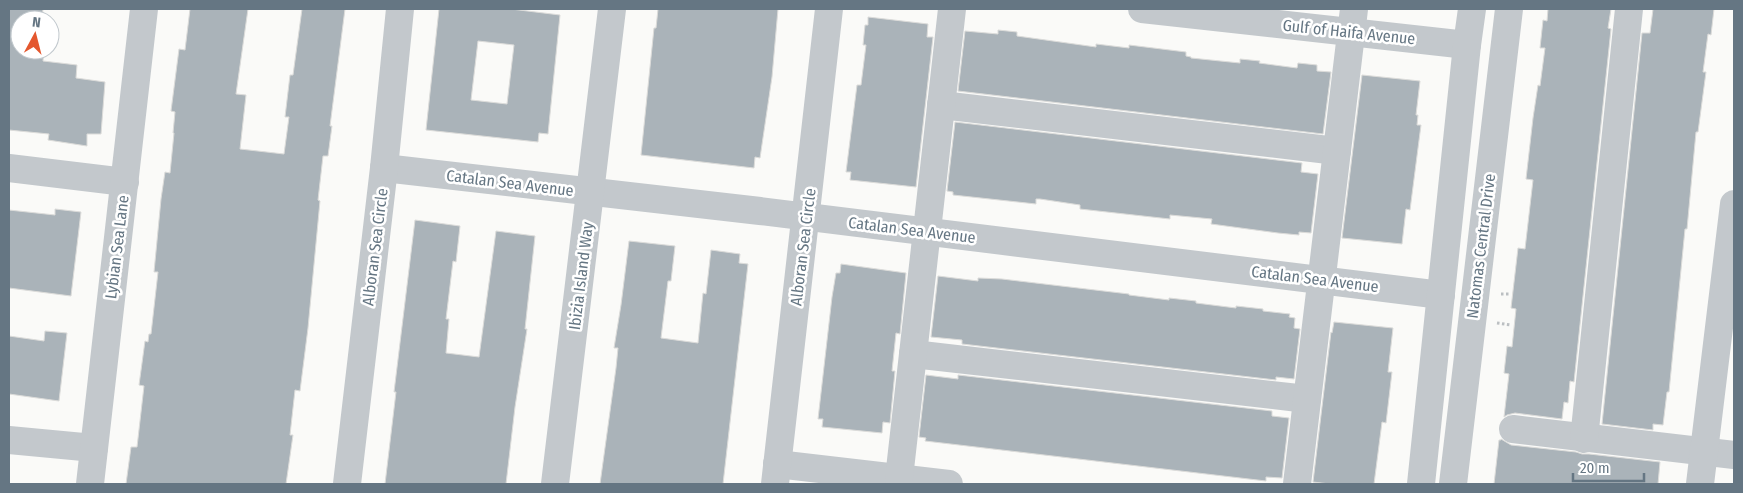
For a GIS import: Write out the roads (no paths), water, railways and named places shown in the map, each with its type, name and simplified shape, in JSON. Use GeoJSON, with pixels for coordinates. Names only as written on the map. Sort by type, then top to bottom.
{"type":"FeatureCollection","features":[{"type":"Feature","properties":{"kind":"street","name":"Lybian Sea Lane"},"geometry":{"type":"LineString","coordinates":[[90,484],[144,9]]}},
{"type":"Feature","properties":{"kind":"street","name":"Alboran Sea Circle"},"geometry":{"type":"LineString","coordinates":[[347,484],[384,168],[400,9]]}},
{"type":"Feature","properties":{"kind":"street","name":"Ibizia Island Way"},"geometry":{"type":"LineString","coordinates":[[555,484],[612,9]]}},
{"type":"Feature","properties":{"kind":"street","name":"Alboran Sea Circle"},"geometry":{"type":"LineString","coordinates":[[776,474],[829,9]]}},
{"type":"Feature","properties":{"kind":"street"},"geometry":{"type":"LineString","coordinates":[[899,478],[952,9]]}},
{"type":"Feature","properties":{"kind":"street","name":"Gulf of Haifa Avenue"},"geometry":{"type":"LineString","coordinates":[[1142,9],[1352,20],[1467,45]]}},
{"type":"Feature","properties":{"kind":"street","name":"Natomas Central Drive"},"geometry":{"type":"LineString","coordinates":[[1421,484],[1472,9]]}},
{"type":"Feature","properties":{"kind":"street","name":"Natomas Central Drive"},"geometry":{"type":"LineString","coordinates":[[1453,484],[1509,9]]}},
{"type":"Feature","properties":{"kind":"street"},"geometry":{"type":"LineString","coordinates":[[1584,439],[1629,9]]}},
{"type":"Feature","properties":{"kind":"street"},"geometry":{"type":"LineString","coordinates":[[1297,484],[1352,20]]}},
{"type":"Feature","properties":{"kind":"street"},"geometry":{"type":"LineString","coordinates":[[941,105],[1337,151]]}},
{"type":"Feature","properties":{"kind":"street"},"geometry":{"type":"LineString","coordinates":[[9,168],[125,182]]}},
{"type":"Feature","properties":{"kind":"street","name":"Catalan Sea Avenue"},"geometry":{"type":"LineString","coordinates":[[384,168],[806,217],[1441,295]]}},
{"type":"Feature","properties":{"kind":"street"},"geometry":{"type":"LineString","coordinates":[[1700,484],[1734,204]]}},
{"type":"Feature","properties":{"kind":"street"},"geometry":{"type":"LineString","coordinates":[[913,354],[1307,399]]}},
{"type":"Feature","properties":{"kind":"street"},"geometry":{"type":"LineString","coordinates":[[1513,429],[1584,439],[1734,455]]}},
{"type":"Feature","properties":{"kind":"street"},"geometry":{"type":"LineString","coordinates":[[9,440],[94,448]]}},
{"type":"Feature","properties":{"kind":"street"},"geometry":{"type":"LineString","coordinates":[[776,474],[899,478],[949,484]]}}]}
